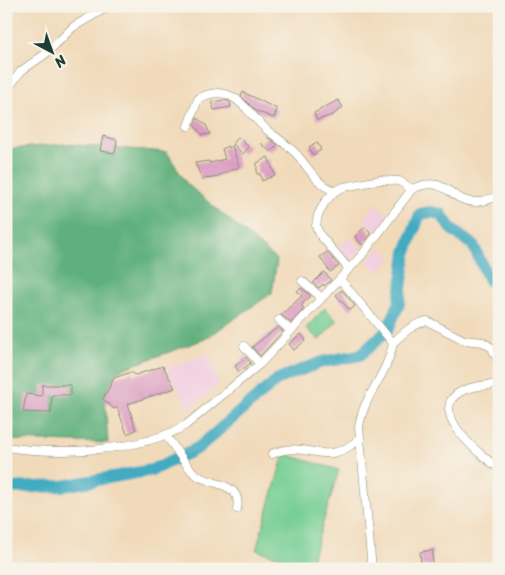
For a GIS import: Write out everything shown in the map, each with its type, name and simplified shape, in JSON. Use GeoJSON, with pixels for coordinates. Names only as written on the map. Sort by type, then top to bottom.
{"type":"FeatureCollection","features":[{"type":"Feature","properties":{"kind":"street"},"geometry":{"type":"LineString","coordinates":[[6,91],[21,71],[48,52],[73,27],[109,6]]}},
{"type":"Feature","properties":{"kind":"street"},"geometry":{"type":"LineString","coordinates":[[188,126],[198,99],[208,94],[227,94],[240,101],[266,128],[298,156],[318,183],[334,191]]}},
{"type":"Feature","properties":{"kind":"street"},"geometry":{"type":"LineString","coordinates":[[349,269],[320,235],[316,226],[318,215],[334,191],[344,187],[380,180],[399,182],[412,189]]}},
{"type":"Feature","properties":{"kind":"street"},"geometry":{"type":"LineString","coordinates":[[6,446],[60,452],[148,442],[166,436],[186,425],[260,364],[349,269],[380,233],[412,189],[424,183],[435,184],[475,202],[499,196]]}},
{"type":"Feature","properties":{"kind":"street"},"geometry":{"type":"LineString","coordinates":[[340,279],[391,341],[390,359],[361,414],[360,438],[372,569]]}},
{"type":"Feature","properties":{"kind":"street"},"geometry":{"type":"LineString","coordinates":[[302,281],[322,298]]}},
{"type":"Feature","properties":{"kind":"street"},"geometry":{"type":"LineString","coordinates":[[279,320],[291,331]]}},
{"type":"Feature","properties":{"kind":"street"},"geometry":{"type":"LineString","coordinates":[[391,341],[418,323],[427,321],[464,340],[483,342],[492,348],[499,363]]}},
{"type":"Feature","properties":{"kind":"street"},"geometry":{"type":"LineString","coordinates":[[244,346],[260,364]]}},
{"type":"Feature","properties":{"kind":"street"},"geometry":{"type":"LineString","coordinates":[[499,384],[458,394],[452,400],[450,412],[461,437],[499,468]]}},
{"type":"Feature","properties":{"kind":"street"},"geometry":{"type":"LineString","coordinates":[[166,436],[192,471],[208,480],[229,486],[237,497],[237,509]]}},
{"type":"Feature","properties":{"kind":"street"},"geometry":{"type":"LineString","coordinates":[[272,454],[291,448],[318,453],[342,452],[360,438]]}},
{"type":"Feature","properties":{"kind":"shaded area"},"geometry":{"type":"Polygon","coordinates":[[[373,206],[388,214],[378,231],[364,221],[373,206]]]}},
{"type":"Feature","properties":{"kind":"shaded area"},"geometry":{"type":"Polygon","coordinates":[[[349,237],[361,249],[348,264],[336,251],[349,237]]]}},
{"type":"Feature","properties":{"kind":"shaded area"},"geometry":{"type":"Polygon","coordinates":[[[379,247],[391,257],[379,272],[367,262],[379,247]]]}},
{"type":"Feature","properties":{"kind":"shaded area"},"geometry":{"type":"Polygon","coordinates":[[[208,354],[219,384],[189,409],[166,368],[208,354]]]}},
{"type":"Feature","properties":{"kind":"green space"},"geometry":{"type":"Polygon","coordinates":[[[66,144],[167,152],[186,183],[277,260],[272,293],[205,339],[117,371],[105,396],[108,443],[6,440],[6,149],[66,144]]]}},
{"type":"Feature","properties":{"kind":"green space"},"geometry":{"type":"Polygon","coordinates":[[[325,308],[337,321],[319,340],[306,328],[325,308]]]}},
{"type":"Feature","properties":{"kind":"green space"},"geometry":{"type":"Polygon","coordinates":[[[284,454],[339,470],[310,566],[256,550],[284,454]]]}},
{"type":"Feature","properties":{"kind":"building"},"geometry":{"type":"Polygon","coordinates":[[[243,92],[277,109],[274,118],[256,111],[241,96],[243,92]]]}},
{"type":"Feature","properties":{"kind":"building"},"geometry":{"type":"Polygon","coordinates":[[[224,100],[230,102],[231,107],[214,110],[212,102],[224,100]]]}},
{"type":"Feature","properties":{"kind":"building"},"geometry":{"type":"Polygon","coordinates":[[[338,100],[343,107],[333,115],[317,120],[314,113],[338,100]]]}},
{"type":"Feature","properties":{"kind":"building"},"geometry":{"type":"Polygon","coordinates":[[[197,118],[206,125],[210,134],[202,135],[194,125],[197,118]]]}},
{"type":"Feature","properties":{"kind":"building"},"geometry":{"type":"Polygon","coordinates":[[[103,136],[117,140],[115,153],[100,151],[103,136]]]}},
{"type":"Feature","properties":{"kind":"building"},"geometry":{"type":"Polygon","coordinates":[[[238,137],[249,147],[243,154],[233,144],[238,137]]]}},
{"type":"Feature","properties":{"kind":"building"},"geometry":{"type":"Polygon","coordinates":[[[267,137],[278,145],[270,152],[261,143],[267,137]]]}},
{"type":"Feature","properties":{"kind":"building"},"geometry":{"type":"Polygon","coordinates":[[[317,142],[321,150],[313,155],[309,147],[317,142]]]}},
{"type":"Feature","properties":{"kind":"building"},"geometry":{"type":"Polygon","coordinates":[[[232,145],[239,167],[213,178],[202,179],[195,163],[209,161],[210,163],[225,159],[222,149],[228,146],[229,148],[232,145]]]}},
{"type":"Feature","properties":{"kind":"building"},"geometry":{"type":"Polygon","coordinates":[[[268,157],[275,175],[262,181],[260,174],[257,174],[257,163],[268,157]]]}},
{"type":"Feature","properties":{"kind":"building"},"geometry":{"type":"Polygon","coordinates":[[[365,227],[371,234],[362,245],[355,236],[365,227]]]}},
{"type":"Feature","properties":{"kind":"building"},"geometry":{"type":"Polygon","coordinates":[[[327,252],[339,266],[330,272],[320,257],[327,252]]]}},
{"type":"Feature","properties":{"kind":"building"},"geometry":{"type":"Polygon","coordinates":[[[324,272],[331,280],[319,288],[313,283],[324,272]]]}},
{"type":"Feature","properties":{"kind":"building"},"geometry":{"type":"Polygon","coordinates":[[[301,288],[311,296],[303,303],[304,309],[291,323],[281,315],[302,296],[297,291],[301,288]]]}},
{"type":"Feature","properties":{"kind":"building"},"geometry":{"type":"Polygon","coordinates":[[[342,290],[355,306],[350,310],[336,295],[342,290]]]}},
{"type":"Feature","properties":{"kind":"building"},"geometry":{"type":"Polygon","coordinates":[[[278,327],[283,331],[260,356],[252,347],[278,327]]]}},
{"type":"Feature","properties":{"kind":"building"},"geometry":{"type":"Polygon","coordinates":[[[301,334],[306,340],[294,350],[289,344],[301,334]]]}},
{"type":"Feature","properties":{"kind":"building"},"geometry":{"type":"Polygon","coordinates":[[[246,357],[251,363],[239,372],[235,366],[246,357]]]}},
{"type":"Feature","properties":{"kind":"building"},"geometry":{"type":"Polygon","coordinates":[[[163,366],[175,388],[128,404],[136,430],[127,434],[117,407],[114,409],[103,399],[114,378],[131,372],[135,375],[163,366]]]}},
{"type":"Feature","properties":{"kind":"building"},"geometry":{"type":"Polygon","coordinates":[[[42,385],[71,385],[71,395],[52,395],[51,413],[23,412],[26,394],[42,396],[42,385]]]}},
{"type":"Feature","properties":{"kind":"building"},"geometry":{"type":"Polygon","coordinates":[[[433,550],[432,566],[421,566],[420,552],[433,550]]]}},
{"type":"Feature","properties":{"kind":"waterway"},"geometry":{"type":"LineString","coordinates":[[6,488],[63,486],[152,470],[198,448],[278,379],[322,362],[360,355],[387,331],[399,304],[406,252],[420,214],[431,212],[441,214],[451,229],[473,245],[489,280],[499,281]]}}]}
